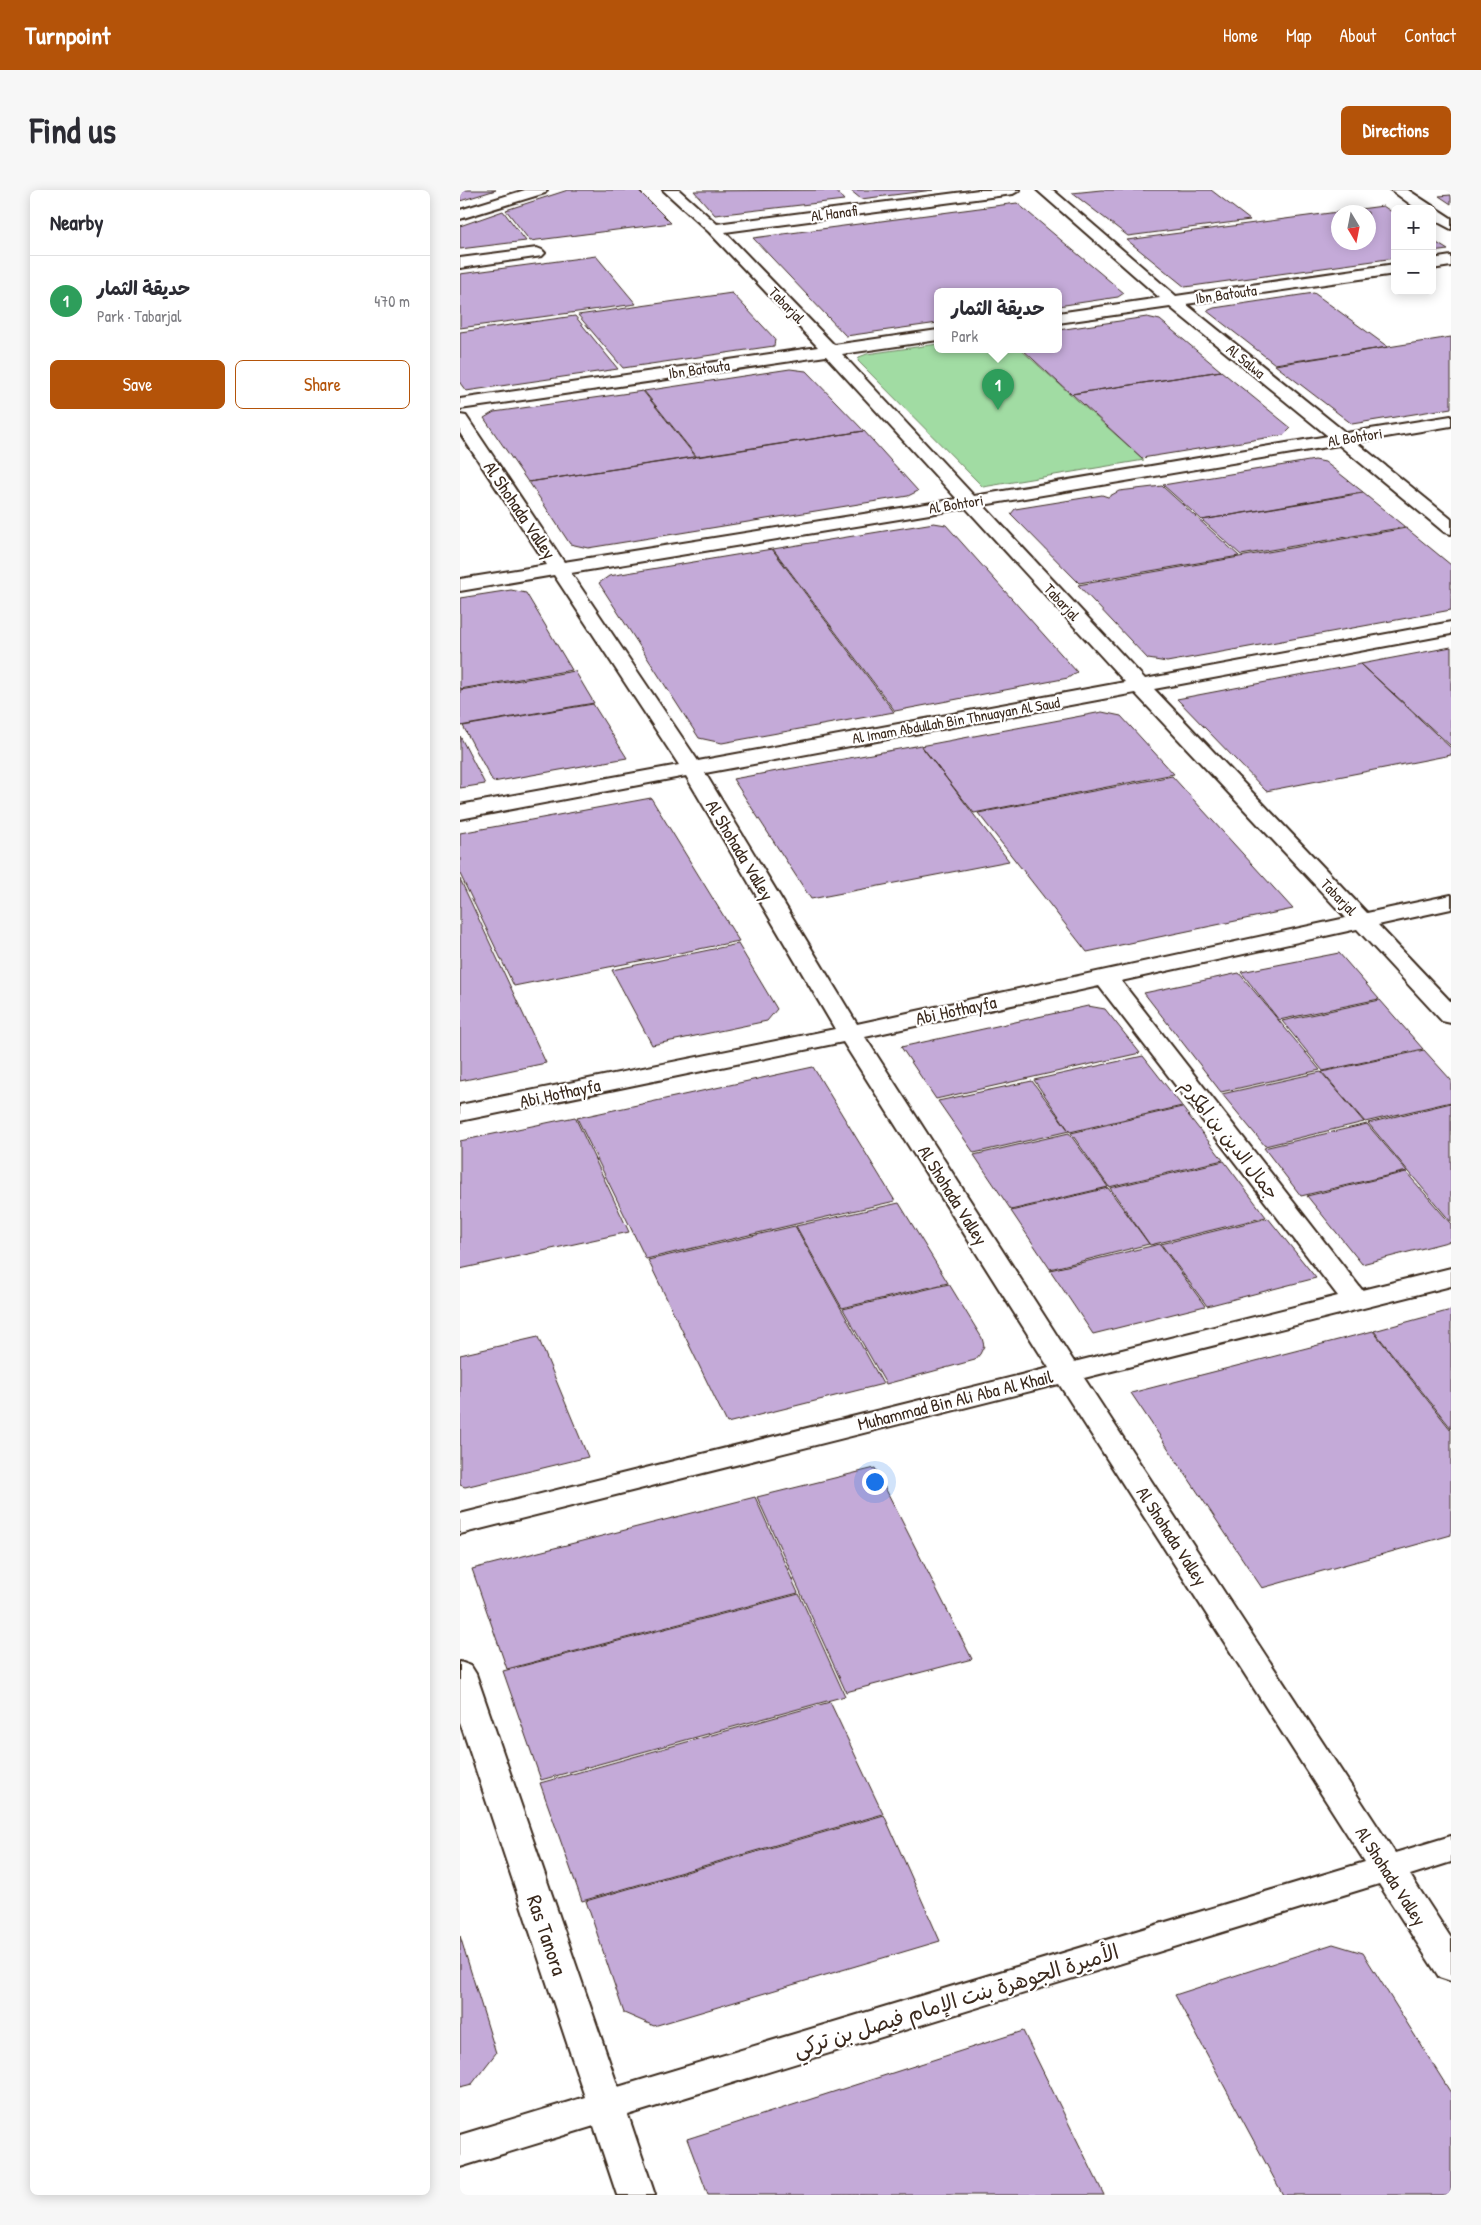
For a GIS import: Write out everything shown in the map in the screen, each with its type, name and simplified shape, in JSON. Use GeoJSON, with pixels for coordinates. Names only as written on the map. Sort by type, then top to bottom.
{"type":"FeatureCollection","features":[{"type":"Feature","properties":{"kind":"street"},"geometry":{"type":"LineString","coordinates":[[460,215],[540,190]]}},
{"type":"Feature","properties":{"kind":"street","name":"Tabarjal"},"geometry":{"type":"LineString","coordinates":[[670,190],[714,229],[829,350],[1140,686],[1451,1016]]}},
{"type":"Feature","properties":{"kind":"street","name":"Al Hanafi"},"geometry":{"type":"LineString","coordinates":[[714,229],[1013,190]]}},
{"type":"Feature","properties":{"kind":"street","name":"Al Salwa"},"geometry":{"type":"LineString","coordinates":[[1044,190],[1173,302],[1451,528]]}},
{"type":"Feature","properties":{"kind":"street"},"geometry":{"type":"LineString","coordinates":[[1398,190],[1421,205]]}},
{"type":"Feature","properties":{"kind":"street"},"geometry":{"type":"LineString","coordinates":[[1436,215],[1451,225]]}},
{"type":"Feature","properties":{"kind":"street"},"geometry":{"type":"LineString","coordinates":[[460,263],[537,252]]}},
{"type":"Feature","properties":{"kind":"street"},"geometry":{"type":"LineString","coordinates":[[1436,263],[1451,261]]}},
{"type":"Feature","properties":{"kind":"street","name":"Ibn Batouta"},"geometry":{"type":"LineString","coordinates":[[1062,317],[1391,270]]}},
{"type":"Feature","properties":{"kind":"street","name":"Ibn Batouta"},"geometry":{"type":"LineString","coordinates":[[460,404],[934,336]]}},
{"type":"Feature","properties":{"kind":"street","name":"Al Shohada Valley"},"geometry":{"type":"LineString","coordinates":[[460,420],[692,769],[850,1033],[1066,1372],[1451,1967]]}},
{"type":"Feature","properties":{"kind":"street","name":"Al Bohtori"},"geometry":{"type":"LineString","coordinates":[[460,585],[560,570],[1451,421]]}},
{"type":"Feature","properties":{"kind":"street","name":"Al Imam Abdullah Bin Thnuayan Al Saud"},"geometry":{"type":"LineString","coordinates":[[460,812],[1451,628]]}},
{"type":"Feature","properties":{"kind":"street","name":"Abi Hothayfa"},"geometry":{"type":"LineString","coordinates":[[460,1113],[850,1033],[1451,902]]}},
{"type":"Feature","properties":{"kind":"street","name":"جمال الدين بن المكرم"},"geometry":{"type":"LineString","coordinates":[[1105,977],[1355,1300]]}},
{"type":"Feature","properties":{"kind":"street","name":"Muhammad Bin Ali Aba Al Khail"},"geometry":{"type":"LineString","coordinates":[[460,1524],[1451,1277]]}},
{"type":"Feature","properties":{"kind":"street","name":"Ras Tanora"},"geometry":{"type":"LineString","coordinates":[[460,1674],[605,2108],[636,2195]]}},
{"type":"Feature","properties":{"kind":"street","name":"الأميرة الجوهرة بنت الإمام فيصل بن تركي"},"geometry":{"type":"LineString","coordinates":[[460,2151],[1451,1849]]}},
{"type":"Feature","properties":{"kind":"green space"},"geometry":{"type":"Polygon","coordinates":[[[934,345],[934,353],[1024,353],[1144,460],[983,487],[858,361],[859,357],[867,354],[934,345]]]}},
{"type":"Feature","properties":{"kind":"building"},"geometry":{"type":"Polygon","coordinates":[[[460,190],[496,190],[460,201],[460,190]]]}},
{"type":"Feature","properties":{"kind":"building"},"geometry":{"type":"Polygon","coordinates":[[[568,190],[638,190],[671,223],[530,241],[506,210],[568,190]]]}},
{"type":"Feature","properties":{"kind":"building"},"geometry":{"type":"Polygon","coordinates":[[[835,190],[844,200],[715,215],[694,191],[835,190]]]}},
{"type":"Feature","properties":{"kind":"building"},"geometry":{"type":"Polygon","coordinates":[[[850,190],[933,190],[861,199],[850,190]]]}},
{"type":"Feature","properties":{"kind":"building"},"geometry":{"type":"Polygon","coordinates":[[[1101,190],[1211,190],[1250,220],[1128,236],[1072,193],[1101,190]]]}},
{"type":"Feature","properties":{"kind":"building"},"geometry":{"type":"Polygon","coordinates":[[[1451,195],[1451,204],[1439,196],[1451,195]]]}},
{"type":"Feature","properties":{"kind":"building"},"geometry":{"type":"Polygon","coordinates":[[[1017,203],[1124,293],[1118,297],[1062,305],[1062,288],[934,288],[934,324],[846,336],[753,238],[1017,203]]]}},
{"type":"Feature","properties":{"kind":"building"},"geometry":{"type":"Polygon","coordinates":[[[1383,206],[1391,211],[1391,259],[1185,287],[1127,240],[1331,213],[1331,250],[1376,250],[1376,207],[1383,206]]]}},
{"type":"Feature","properties":{"kind":"building"},"geometry":{"type":"Polygon","coordinates":[[[503,211],[526,241],[460,249],[460,226],[503,211]]]}},
{"type":"Feature","properties":{"kind":"building"},"geometry":{"type":"Polygon","coordinates":[[[1436,242],[1448,250],[1436,252],[1436,242]]]}},
{"type":"Feature","properties":{"kind":"building"},"geometry":{"type":"Polygon","coordinates":[[[596,256],[636,304],[460,328],[460,274],[596,256]]]}},
{"type":"Feature","properties":{"kind":"building"},"geometry":{"type":"Polygon","coordinates":[[[732,293],[775,339],[774,346],[623,368],[578,315],[732,293]]]}},
{"type":"Feature","properties":{"kind":"building"},"geometry":{"type":"Polygon","coordinates":[[[1314,293],[1388,347],[1275,364],[1207,311],[1214,308],[1314,293]]]}},
{"type":"Feature","properties":{"kind":"building"},"geometry":{"type":"Polygon","coordinates":[[[575,316],[618,369],[466,391],[460,383],[460,332],[575,316]]]}},
{"type":"Feature","properties":{"kind":"building"},"geometry":{"type":"Polygon","coordinates":[[[1147,317],[1160,320],[1221,371],[1071,394],[1026,353],[1062,353],[1062,329],[1147,317]]]}},
{"type":"Feature","properties":{"kind":"building"},"geometry":{"type":"Polygon","coordinates":[[[1451,337],[1451,408],[1352,424],[1275,365],[1451,337]]]}},
{"type":"Feature","properties":{"kind":"building"},"geometry":{"type":"Polygon","coordinates":[[[790,369],[806,371],[864,431],[697,457],[644,391],[790,369]]]}},
{"type":"Feature","properties":{"kind":"building"},"geometry":{"type":"Polygon","coordinates":[[[1221,371],[1291,428],[1284,435],[1142,458],[1072,394],[1221,371]]]}},
{"type":"Feature","properties":{"kind":"building"},"geometry":{"type":"Polygon","coordinates":[[[643,391],[696,457],[528,482],[484,418],[494,412],[643,391]]]}},
{"type":"Feature","properties":{"kind":"building"},"geometry":{"type":"Polygon","coordinates":[[[864,431],[918,491],[908,496],[588,548],[570,544],[529,482],[864,431]]]}},
{"type":"Feature","properties":{"kind":"building"},"geometry":{"type":"Polygon","coordinates":[[[1315,460],[1325,462],[1363,492],[1202,520],[1163,485],[1315,460]]]}},
{"type":"Feature","properties":{"kind":"building"},"geometry":{"type":"Polygon","coordinates":[[[1162,486],[1239,556],[1079,583],[1011,514],[1015,509],[1102,495],[1108,497],[1119,491],[1162,486]]]}},
{"type":"Feature","properties":{"kind":"building"},"geometry":{"type":"Polygon","coordinates":[[[1363,493],[1405,527],[1241,555],[1202,520],[1363,493]]]}},
{"type":"Feature","properties":{"kind":"building"},"geometry":{"type":"Polygon","coordinates":[[[934,523],[946,525],[1077,672],[1068,678],[895,711],[773,549],[934,523]]]}},
{"type":"Feature","properties":{"kind":"building"},"geometry":{"type":"Polygon","coordinates":[[[1406,528],[1451,565],[1451,610],[1167,662],[1148,659],[1078,585],[1406,528]]]}},
{"type":"Feature","properties":{"kind":"building"},"geometry":{"type":"Polygon","coordinates":[[[772,549],[894,712],[722,743],[699,738],[599,583],[609,576],[772,549]]]}},
{"type":"Feature","properties":{"kind":"building"},"geometry":{"type":"Polygon","coordinates":[[[511,590],[526,593],[572,670],[460,689],[460,598],[511,590]]]}},
{"type":"Feature","properties":{"kind":"building"},"geometry":{"type":"Polygon","coordinates":[[[1451,647],[1451,746],[1361,664],[1451,647]]]}},
{"type":"Feature","properties":{"kind":"building"},"geometry":{"type":"Polygon","coordinates":[[[1361,664],[1451,748],[1451,755],[1266,791],[1177,699],[1361,664]]]}},
{"type":"Feature","properties":{"kind":"building"},"geometry":{"type":"Polygon","coordinates":[[[575,671],[594,703],[460,726],[460,690],[575,671]]]}},
{"type":"Feature","properties":{"kind":"building"},"geometry":{"type":"Polygon","coordinates":[[[593,704],[627,758],[493,782],[463,726],[593,704]]]}},
{"type":"Feature","properties":{"kind":"building"},"geometry":{"type":"Polygon","coordinates":[[[1102,712],[1121,716],[1174,774],[974,813],[921,746],[1102,712]]]}},
{"type":"Feature","properties":{"kind":"building"},"geometry":{"type":"Polygon","coordinates":[[[460,736],[485,784],[460,788],[460,736]]]}},
{"type":"Feature","properties":{"kind":"building"},"geometry":{"type":"Polygon","coordinates":[[[921,745],[1009,861],[811,899],[733,779],[921,745]]]}},
{"type":"Feature","properties":{"kind":"building"},"geometry":{"type":"Polygon","coordinates":[[[1172,776],[1293,909],[1087,952],[978,813],[1172,776]]]}},
{"type":"Feature","properties":{"kind":"building"},"geometry":{"type":"Polygon","coordinates":[[[651,798],[739,941],[514,986],[460,874],[460,833],[651,798]]]}},
{"type":"Feature","properties":{"kind":"building"},"geometry":{"type":"Polygon","coordinates":[[[460,879],[546,1063],[460,1081],[460,879]]]}},
{"type":"Feature","properties":{"kind":"building"},"geometry":{"type":"Polygon","coordinates":[[[738,944],[777,1009],[767,1021],[652,1045],[612,970],[738,944]]]}},
{"type":"Feature","properties":{"kind":"building"},"geometry":{"type":"Polygon","coordinates":[[[1339,953],[1379,999],[1279,1020],[1241,972],[1339,953]]]}},
{"type":"Feature","properties":{"kind":"building"},"geometry":{"type":"Polygon","coordinates":[[[1239,973],[1320,1070],[1221,1092],[1144,993],[1239,973]]]}},
{"type":"Feature","properties":{"kind":"building"},"geometry":{"type":"Polygon","coordinates":[[[1380,1000],[1423,1049],[1323,1071],[1282,1021],[1380,1000]]]}},
{"type":"Feature","properties":{"kind":"building"},"geometry":{"type":"Polygon","coordinates":[[[1088,1006],[1105,1009],[1140,1053],[936,1099],[901,1047],[1088,1006]]]}},
{"type":"Feature","properties":{"kind":"building"},"geometry":{"type":"Polygon","coordinates":[[[1424,1050],[1451,1080],[1451,1102],[1365,1122],[1322,1072],[1424,1050]]]}},
{"type":"Feature","properties":{"kind":"building"},"geometry":{"type":"Polygon","coordinates":[[[1143,1056],[1182,1106],[1070,1132],[1034,1080],[1143,1056]]]}},
{"type":"Feature","properties":{"kind":"building"},"geometry":{"type":"Polygon","coordinates":[[[813,1067],[895,1201],[646,1259],[577,1118],[813,1067]]]}},
{"type":"Feature","properties":{"kind":"building"},"geometry":{"type":"Polygon","coordinates":[[[1321,1072],[1364,1122],[1265,1146],[1222,1094],[1321,1072]]]}},
{"type":"Feature","properties":{"kind":"building"},"geometry":{"type":"Polygon","coordinates":[[[1032,1081],[1069,1131],[974,1153],[938,1101],[1032,1081]]]}},
{"type":"Feature","properties":{"kind":"building"},"geometry":{"type":"Polygon","coordinates":[[[1451,1103],[1451,1222],[1368,1123],[1451,1103]]]}},
{"type":"Feature","properties":{"kind":"building"},"geometry":{"type":"Polygon","coordinates":[[[1182,1107],[1223,1160],[1109,1187],[1071,1133],[1182,1107]]]}},
{"type":"Feature","properties":{"kind":"building"},"geometry":{"type":"Polygon","coordinates":[[[575,1117],[629,1232],[460,1269],[460,1141],[575,1117]]]}},
{"type":"Feature","properties":{"kind":"building"},"geometry":{"type":"Polygon","coordinates":[[[1367,1124],[1407,1171],[1301,1196],[1264,1148],[1367,1124]]]}},
{"type":"Feature","properties":{"kind":"building"},"geometry":{"type":"Polygon","coordinates":[[[1069,1133],[1108,1187],[1011,1210],[974,1155],[1069,1133]]]}},
{"type":"Feature","properties":{"kind":"building"},"geometry":{"type":"Polygon","coordinates":[[[1224,1161],[1266,1217],[1150,1245],[1110,1188],[1224,1161]]]}},
{"type":"Feature","properties":{"kind":"building"},"geometry":{"type":"Polygon","coordinates":[[[1406,1172],[1451,1224],[1451,1241],[1362,1264],[1307,1196],[1406,1172]]]}},
{"type":"Feature","properties":{"kind":"building"},"geometry":{"type":"Polygon","coordinates":[[[1108,1188],[1149,1244],[1050,1269],[1011,1211],[1108,1188]]]}},
{"type":"Feature","properties":{"kind":"building"},"geometry":{"type":"Polygon","coordinates":[[[899,1203],[948,1283],[842,1308],[796,1226],[899,1203]]]}},
{"type":"Feature","properties":{"kind":"building"},"geometry":{"type":"Polygon","coordinates":[[[1268,1218],[1316,1278],[1207,1306],[1161,1244],[1268,1218]]]}},
{"type":"Feature","properties":{"kind":"building"},"geometry":{"type":"Polygon","coordinates":[[[795,1226],[883,1384],[727,1423],[648,1260],[795,1226]]]}},
{"type":"Feature","properties":{"kind":"building"},"geometry":{"type":"Polygon","coordinates":[[[1160,1244],[1205,1306],[1093,1334],[1050,1270],[1160,1244]]]}},
{"type":"Feature","properties":{"kind":"building"},"geometry":{"type":"Polygon","coordinates":[[[949,1284],[982,1338],[984,1346],[980,1354],[975,1360],[886,1384],[843,1309],[949,1284]]]}},
{"type":"Feature","properties":{"kind":"building"},"geometry":{"type":"Polygon","coordinates":[[[1451,1310],[1451,1428],[1374,1331],[1451,1310]]]}},
{"type":"Feature","properties":{"kind":"building"},"geometry":{"type":"Polygon","coordinates":[[[1373,1331],[1451,1430],[1451,1535],[1262,1588],[1131,1393],[1373,1331]]]}},
{"type":"Feature","properties":{"kind":"building"},"geometry":{"type":"Polygon","coordinates":[[[538,1337],[588,1457],[465,1487],[460,1485],[460,1355],[538,1337]]]}},
{"type":"Feature","properties":{"kind":"building"},"geometry":{"type":"Polygon","coordinates":[[[875,1468],[972,1659],[846,1692],[757,1497],[875,1468]]]}},
{"type":"Feature","properties":{"kind":"building"},"geometry":{"type":"Polygon","coordinates":[[[755,1497],[798,1593],[507,1669],[472,1569],[755,1497]]]}},
{"type":"Feature","properties":{"kind":"building"},"geometry":{"type":"Polygon","coordinates":[[[799,1594],[845,1696],[541,1780],[503,1671],[799,1594]]]}},
{"type":"Feature","properties":{"kind":"building"},"geometry":{"type":"Polygon","coordinates":[[[830,1702],[883,1814],[582,1901],[540,1783],[830,1702]]]}},
{"type":"Feature","properties":{"kind":"building"},"geometry":{"type":"Polygon","coordinates":[[[884,1815],[940,1941],[654,2026],[624,2013],[586,1901],[884,1815]]]}},
{"type":"Feature","properties":{"kind":"building"},"geometry":{"type":"Polygon","coordinates":[[[460,1936],[496,2053],[472,2084],[460,2087],[460,1936]]]}},
{"type":"Feature","properties":{"kind":"building"},"geometry":{"type":"Polygon","coordinates":[[[1333,1944],[1363,1953],[1451,2093],[1451,2195],[1283,2195],[1175,1995],[1333,1944]]]}},
{"type":"Feature","properties":{"kind":"building"},"geometry":{"type":"Polygon","coordinates":[[[1023,2031],[1104,2195],[708,2195],[687,2139],[1023,2031]]]}},
{"type":"Feature","properties":{"kind":"place","name":"حديقة الثمار"},"geometry":{"type":"Point","coordinates":[998,410]}}]}
